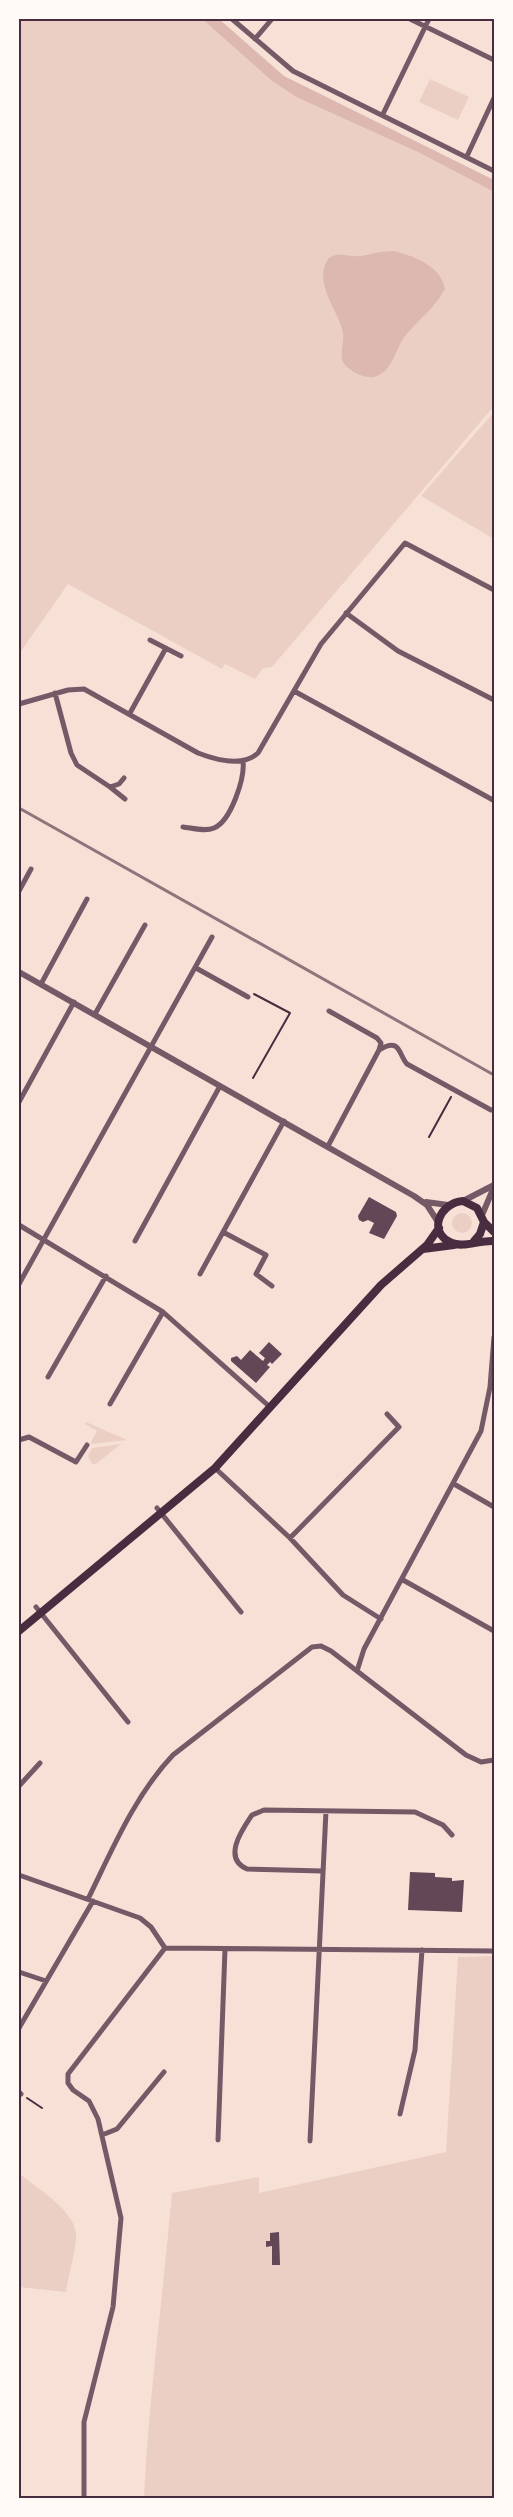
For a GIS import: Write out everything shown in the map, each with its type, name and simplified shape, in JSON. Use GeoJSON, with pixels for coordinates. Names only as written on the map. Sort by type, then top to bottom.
{"type":"FeatureCollection","features":[{"type":"Feature","properties":{"kind":"main road"},"geometry":{"type":"LineString","coordinates":[[457,1245],[443,1236],[439,1225],[440,1215],[448,1205],[463,1201],[477,1208],[494,1232]]}},
{"type":"Feature","properties":{"kind":"main road"},"geometry":{"type":"LineString","coordinates":[[474,1241],[480,1234],[483,1219]]}},
{"type":"Feature","properties":{"kind":"main road"},"geometry":{"type":"LineString","coordinates":[[19,1630],[38,1610],[215,1468],[381,1285],[422,1250],[439,1225]]}},
{"type":"Feature","properties":{"kind":"main road"},"geometry":{"type":"LineString","coordinates":[[422,1250],[474,1241],[494,1241]]}},
{"type":"Feature","properties":{"kind":"street"},"geometry":{"type":"LineString","coordinates":[[232,19],[293,71],[383,114],[494,171]]}},
{"type":"Feature","properties":{"kind":"street"},"geometry":{"type":"LineString","coordinates":[[256,39],[272,19]]}},
{"type":"Feature","properties":{"kind":"street"},"geometry":{"type":"LineString","coordinates":[[410,19],[494,60]]}},
{"type":"Feature","properties":{"kind":"street"},"geometry":{"type":"LineString","coordinates":[[383,114],[429,19]]}},
{"type":"Feature","properties":{"kind":"street"},"geometry":{"type":"LineString","coordinates":[[467,156],[494,98]]}},
{"type":"Feature","properties":{"kind":"street"},"geometry":{"type":"LineString","coordinates":[[19,704],[55,694],[84,689],[204,755],[244,761],[252,759],[258,753],[322,644],[405,543],[494,590]]}},
{"type":"Feature","properties":{"kind":"street"},"geometry":{"type":"LineString","coordinates":[[346,613],[398,651],[494,700]]}},
{"type":"Feature","properties":{"kind":"street"},"geometry":{"type":"LineString","coordinates":[[150,640],[181,656]]}},
{"type":"Feature","properties":{"kind":"street"},"geometry":{"type":"LineString","coordinates":[[130,713],[166,648]]}},
{"type":"Feature","properties":{"kind":"street"},"geometry":{"type":"LineString","coordinates":[[294,691],[493,800]]}},
{"type":"Feature","properties":{"kind":"street"},"geometry":{"type":"LineString","coordinates":[[55,694],[71,753],[77,765],[110,786],[124,799]]}},
{"type":"Feature","properties":{"kind":"street"},"geometry":{"type":"LineString","coordinates":[[183,827],[209,829],[219,825],[242,783],[244,761]]}},
{"type":"Feature","properties":{"kind":"street"},"geometry":{"type":"LineString","coordinates":[[110,786],[119,784],[124,778]]}},
{"type":"Feature","properties":{"kind":"street"},"geometry":{"type":"LineString","coordinates":[[19,891],[31,869]]}},
{"type":"Feature","properties":{"kind":"street"},"geometry":{"type":"LineString","coordinates":[[40,984],[87,898]]}},
{"type":"Feature","properties":{"kind":"street"},"geometry":{"type":"LineString","coordinates":[[95,1014],[145,925]]}},
{"type":"Feature","properties":{"kind":"street"},"geometry":{"type":"LineString","coordinates":[[19,1284],[150,1045],[196,968],[212,937]]}},
{"type":"Feature","properties":{"kind":"street"},"geometry":{"type":"LineString","coordinates":[[196,968],[248,997]]}},
{"type":"Feature","properties":{"kind":"street"},"geometry":{"type":"LineString","coordinates":[[19,972],[422,1201],[432,1210],[439,1225]]}},
{"type":"Feature","properties":{"kind":"street"},"geometry":{"type":"LineString","coordinates":[[19,1102],[74,1002]]}},
{"type":"Feature","properties":{"kind":"street"},"geometry":{"type":"LineString","coordinates":[[328,1011],[377,1038],[381,1043],[328,1146]]}},
{"type":"Feature","properties":{"kind":"street"},"geometry":{"type":"LineString","coordinates":[[379,1050],[387,1046],[396,1046],[402,1052],[407,1064],[491,1110]]}},
{"type":"Feature","properties":{"kind":"street"},"geometry":{"type":"LineString","coordinates":[[135,1241],[220,1086]]}},
{"type":"Feature","properties":{"kind":"street"},"geometry":{"type":"LineString","coordinates":[[200,1274],[284,1121]]}},
{"type":"Feature","properties":{"kind":"street"},"geometry":{"type":"LineString","coordinates":[[463,1201],[494,1186]]}},
{"type":"Feature","properties":{"kind":"street"},"geometry":{"type":"LineString","coordinates":[[483,1219],[494,1186]]}},
{"type":"Feature","properties":{"kind":"street"},"geometry":{"type":"LineString","coordinates":[[422,1201],[448,1205]]}},
{"type":"Feature","properties":{"kind":"street"},"geometry":{"type":"LineString","coordinates":[[19,1225],[163,1312],[270,1407]]}},
{"type":"Feature","properties":{"kind":"street"},"geometry":{"type":"LineString","coordinates":[[223,1232],[266,1255],[256,1274],[272,1286]]}},
{"type":"Feature","properties":{"kind":"street"},"geometry":{"type":"LineString","coordinates":[[48,1377],[106,1276]]}},
{"type":"Feature","properties":{"kind":"street"},"geometry":{"type":"LineString","coordinates":[[110,1404],[163,1312]]}},
{"type":"Feature","properties":{"kind":"street"},"geometry":{"type":"LineString","coordinates":[[357,1671],[364,1649],[403,1580],[481,1431],[492,1387],[494,1337]]}},
{"type":"Feature","properties":{"kind":"street"},"geometry":{"type":"LineString","coordinates":[[290,1538],[399,1427],[387,1414]]}},
{"type":"Feature","properties":{"kind":"street"},"geometry":{"type":"LineString","coordinates":[[19,1440],[29,1438],[76,1462],[87,1445]]}},
{"type":"Feature","properties":{"kind":"street"},"geometry":{"type":"LineString","coordinates":[[215,1468],[290,1538],[343,1595],[381,1619]]}},
{"type":"Feature","properties":{"kind":"street"},"geometry":{"type":"LineString","coordinates":[[454,1484],[494,1507]]}},
{"type":"Feature","properties":{"kind":"street"},"geometry":{"type":"LineString","coordinates":[[160,1511],[241,1612]]}},
{"type":"Feature","properties":{"kind":"street"},"geometry":{"type":"LineString","coordinates":[[403,1580],[494,1631]]}},
{"type":"Feature","properties":{"kind":"street"},"geometry":{"type":"LineString","coordinates":[[38,1610],[128,1722]]}},
{"type":"Feature","properties":{"kind":"street"},"geometry":{"type":"LineString","coordinates":[[19,2028],[90,1900],[148,1786],[173,1755],[309,1649],[324,1646],[466,1756],[481,1762],[494,1760]]}},
{"type":"Feature","properties":{"kind":"street"},"geometry":{"type":"LineString","coordinates":[[19,1786],[40,1763]]}},
{"type":"Feature","properties":{"kind":"street"},"geometry":{"type":"LineString","coordinates":[[322,1871],[246,1869],[238,1863],[234,1853],[248,1820],[258,1811],[416,1812],[439,1822],[452,1835]]}},
{"type":"Feature","properties":{"kind":"street"},"geometry":{"type":"LineString","coordinates":[[310,2141],[326,1811]]}},
{"type":"Feature","properties":{"kind":"street"},"geometry":{"type":"LineString","coordinates":[[19,1875],[146,1922],[166,1948]]}},
{"type":"Feature","properties":{"kind":"street"},"geometry":{"type":"LineString","coordinates":[[166,1948],[494,1951]]}},
{"type":"Feature","properties":{"kind":"street"},"geometry":{"type":"LineString","coordinates":[[84,2498],[84,2422],[112,2315],[121,2237],[119,2202],[93,2107],[68,2083],[68,2074],[166,1948]]}},
{"type":"Feature","properties":{"kind":"street"},"geometry":{"type":"LineString","coordinates":[[218,2140],[225,1948]]}},
{"type":"Feature","properties":{"kind":"street"},"geometry":{"type":"LineString","coordinates":[[400,2114],[415,2050],[422,1950]]}},
{"type":"Feature","properties":{"kind":"street"},"geometry":{"type":"LineString","coordinates":[[19,1972],[46,1981]]}},
{"type":"Feature","properties":{"kind":"street"},"geometry":{"type":"LineString","coordinates":[[102,2135],[117,2129],[164,2072]]}},
{"type":"Feature","properties":{"kind":"path"},"geometry":{"type":"LineString","coordinates":[[248,997],[251,992],[290,1013],[253,1078]]}},
{"type":"Feature","properties":{"kind":"path"},"geometry":{"type":"LineString","coordinates":[[429,1138],[454,1090]]}},
{"type":"Feature","properties":{"kind":"path"},"geometry":{"type":"LineString","coordinates":[[20,2093],[42,2108]]}},
{"type":"Feature","properties":{"kind":"shaded area"},"geometry":{"type":"Polygon","coordinates":[[[19,19],[202,19],[272,81],[296,97],[420,153],[494,192],[494,406],[272,667],[263,668],[255,679],[225,664],[222,669],[68,584],[19,654],[19,19]]]}},
{"type":"Feature","properties":{"kind":"shaded area"},"geometry":{"type":"Polygon","coordinates":[[[202,19],[219,19],[284,76],[494,180],[494,192],[420,153],[296,97],[272,81],[202,19]]]}},
{"type":"Feature","properties":{"kind":"shaded area"},"geometry":{"type":"Polygon","coordinates":[[[430,79],[469,97],[458,120],[419,102],[430,79]]]}},
{"type":"Feature","properties":{"kind":"shaded area"},"geometry":{"type":"Polygon","coordinates":[[[394,251],[426,263],[438,274],[445,289],[431,308],[405,336],[390,365],[380,374],[374,377],[367,377],[352,371],[343,362],[343,333],[325,287],[324,267],[329,258],[337,255],[361,256],[394,251]]]}},
{"type":"Feature","properties":{"kind":"shaded area"},"geometry":{"type":"Polygon","coordinates":[[[494,412],[494,539],[421,496],[494,412]]]}},
{"type":"Feature","properties":{"kind":"shaded area"},"geometry":{"type":"Polygon","coordinates":[[[458,1213],[466,1213],[472,1219],[472,1227],[466,1233],[458,1233],[452,1227],[452,1219],[458,1213]]]}},
{"type":"Feature","properties":{"kind":"shaded area"},"geometry":{"type":"Polygon","coordinates":[[[86,1422],[127,1440],[90,1444],[97,1431],[85,1424],[86,1422]]]}},
{"type":"Feature","properties":{"kind":"shaded area"},"geometry":{"type":"Polygon","coordinates":[[[121,1444],[96,1464],[92,1464],[88,1456],[92,1448],[121,1444]]]}},
{"type":"Feature","properties":{"kind":"shaded area"},"geometry":{"type":"Polygon","coordinates":[[[494,1956],[494,2498],[144,2498],[172,2193],[259,2177],[259,2193],[446,2152],[458,1957],[494,1956]]]}},
{"type":"Feature","properties":{"kind":"shaded area"},"geometry":{"type":"Polygon","coordinates":[[[19,2173],[62,2208],[74,2225],[76,2240],[66,2292],[19,2287],[19,2173]]]}},
{"type":"Feature","properties":{"kind":"building"},"geometry":{"type":"Polygon","coordinates":[[[369,1197],[396,1212],[397,1216],[384,1239],[369,1233],[374,1223],[368,1220],[363,1222],[359,1220],[358,1216],[369,1197]]]}},
{"type":"Feature","properties":{"kind":"building"},"geometry":{"type":"Polygon","coordinates":[[[269,1342],[282,1354],[272,1364],[270,1362],[267,1365],[270,1367],[256,1383],[231,1361],[231,1358],[237,1356],[241,1360],[250,1350],[263,1361],[265,1358],[259,1353],[269,1342]]]}},
{"type":"Feature","properties":{"kind":"building"},"geometry":{"type":"Polygon","coordinates":[[[410,1872],[435,1873],[435,1877],[452,1878],[452,1881],[464,1880],[462,1912],[408,1910],[410,1872]]]}},
{"type":"Feature","properties":{"kind":"building"},"geometry":{"type":"Polygon","coordinates":[[[279,2232],[280,2265],[272,2265],[272,2246],[266,2247],[266,2241],[270,2241],[270,2233],[279,2232]]]}},
{"type":"Feature","properties":{"kind":"railway"},"geometry":{"type":"LineString","coordinates":[[19,808],[494,1075]]}}]}
